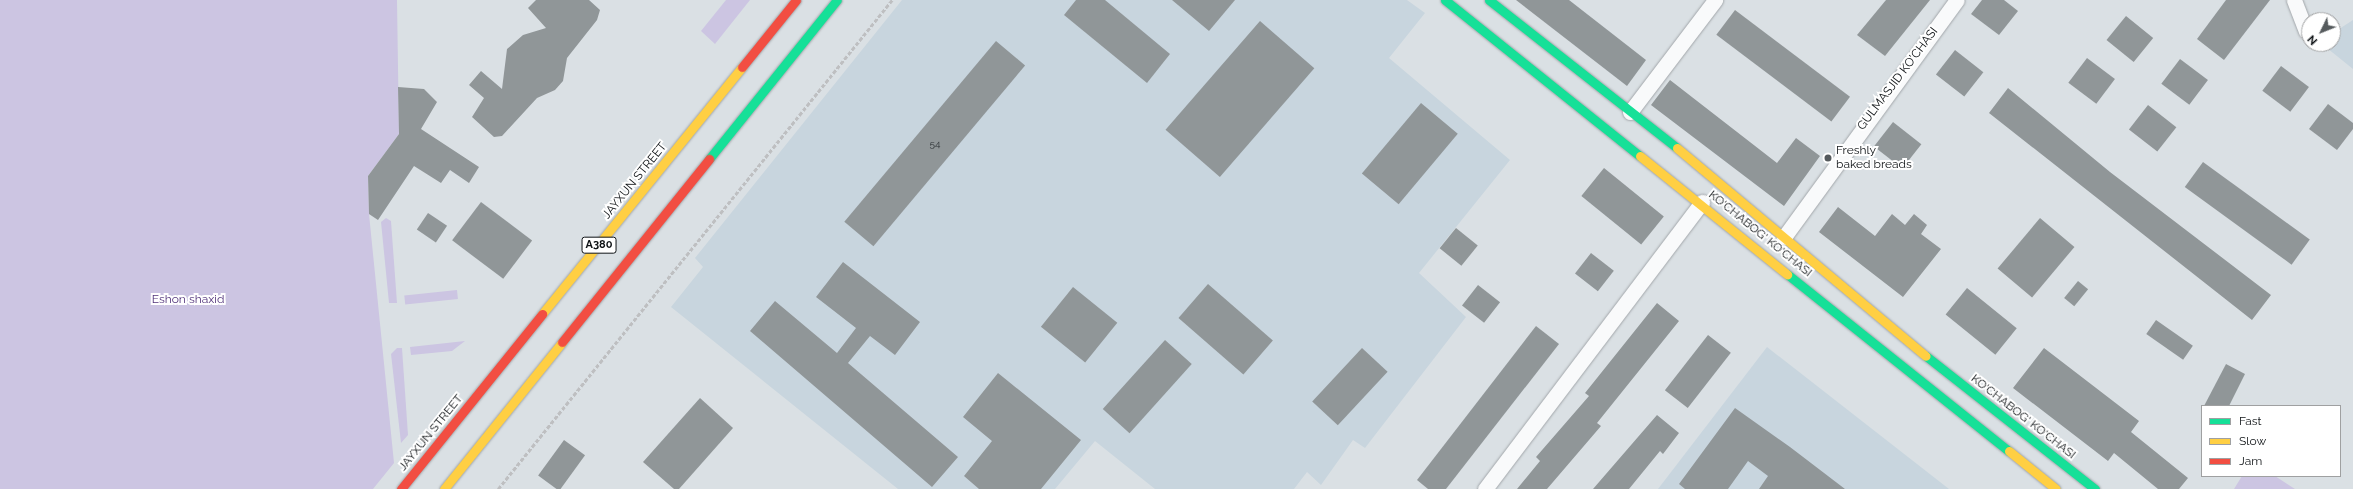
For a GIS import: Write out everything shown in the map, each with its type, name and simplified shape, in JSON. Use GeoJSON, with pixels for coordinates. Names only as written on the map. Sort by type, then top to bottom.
{"type":"FeatureCollection","features":[{"type":"Feature","properties":{"kind":"main road","name":"JAYXUN STREET"},"geometry":{"type":"LineString","coordinates":[[401,489],[419,473],[568,289],[796,0]]}},
{"type":"Feature","properties":{"kind":"main road","name":"A380"},"geometry":{"type":"LineString","coordinates":[[444,489],[585,304],[836,0]]}},
{"type":"Feature","properties":{"kind":"main road","name":"KO‘CHABOG‘ KO‘CHASI"},"geometry":{"type":"LineString","coordinates":[[1445,0],[1710,203],[2056,489]]}},
{"type":"Feature","properties":{"kind":"main road","name":"KO‘CHABOG‘ KO‘CHASI"},"geometry":{"type":"LineString","coordinates":[[1489,0],[1725,187],[1901,336],[2095,489]]}},
{"type":"Feature","properties":{"kind":"main road"},"geometry":{"type":"LineString","coordinates":[[1710,203],[1725,187]]}},
{"type":"Feature","properties":{"kind":"street"},"geometry":{"type":"LineString","coordinates":[[1630,112],[1715,0]]}},
{"type":"Feature","properties":{"kind":"street","name":"GULMASJID KO'CHASI"},"geometry":{"type":"LineString","coordinates":[[1784,237],[1957,0]]}},
{"type":"Feature","properties":{"kind":"street"},"geometry":{"type":"LineString","coordinates":[[2294,0],[2301,18]]}},
{"type":"Feature","properties":{"kind":"street"},"geometry":{"type":"LineString","coordinates":[[1486,489],[1710,203]]}},
{"type":"Feature","properties":{"kind":"path"},"geometry":{"type":"LineString","coordinates":[[498,489],[892,0]]}},
{"type":"Feature","properties":{"kind":"shaded area"},"geometry":{"type":"Polygon","coordinates":[[[902,0],[1407,0],[1425,13],[1389,58],[1510,160],[1419,273],[1466,317],[1365,448],[1353,440],[1321,485],[1307,472],[1294,489],[1155,489],[1095,441],[1055,489],[898,489],[671,307],[703,267],[695,258],[902,0]]]}},
{"type":"Feature","properties":{"kind":"shaded area"},"geometry":{"type":"Polygon","coordinates":[[[2353,20],[2353,69],[2332,52],[2341,52],[2341,28],[2353,20]]]}},
{"type":"Feature","properties":{"kind":"shaded area"},"geometry":{"type":"Polygon","coordinates":[[[1767,347],[1949,489],[1658,489],[1767,347]]]}},
{"type":"Feature","properties":{"kind":"green space","name":"Eshon shaxid"},"geometry":{"type":"Polygon","coordinates":[[[0,0],[397,0],[399,134],[368,176],[369,214],[394,463],[373,489],[0,489],[0,0]]]}},
{"type":"Feature","properties":{"kind":"green space"},"geometry":{"type":"Polygon","coordinates":[[[726,0],[750,0],[715,44],[701,31],[726,0]]]}},
{"type":"Feature","properties":{"kind":"green space"},"geometry":{"type":"Polygon","coordinates":[[[386,218],[391,221],[397,303],[389,303],[381,222],[386,218]]]}},
{"type":"Feature","properties":{"kind":"green space"},"geometry":{"type":"Polygon","coordinates":[[[457,290],[458,299],[405,304],[404,296],[457,290]]]}},
{"type":"Feature","properties":{"kind":"green space"},"geometry":{"type":"Polygon","coordinates":[[[465,341],[452,351],[411,355],[410,347],[465,341]]]}},
{"type":"Feature","properties":{"kind":"green space"},"geometry":{"type":"Polygon","coordinates":[[[397,348],[402,348],[408,435],[401,443],[391,354],[397,348]]]}},
{"type":"Feature","properties":{"kind":"green space"},"geometry":{"type":"Polygon","coordinates":[[[2241,477],[2277,477],[2295,489],[2234,489],[2241,477]]]}},
{"type":"Feature","properties":{"kind":"building"},"geometry":{"type":"Polygon","coordinates":[[[536,0],[589,0],[600,10],[597,20],[567,58],[563,81],[555,90],[537,98],[502,136],[494,137],[472,117],[484,98],[469,85],[481,71],[502,89],[507,49],[523,35],[546,28],[528,8],[536,0]]]}},
{"type":"Feature","properties":{"kind":"building"},"geometry":{"type":"Polygon","coordinates":[[[1076,0],[1105,0],[1170,54],[1147,83],[1064,15],[1076,0]]]}},
{"type":"Feature","properties":{"kind":"building"},"geometry":{"type":"Polygon","coordinates":[[[1172,0],[1235,0],[1209,31],[1172,0]]]}},
{"type":"Feature","properties":{"kind":"building"},"geometry":{"type":"Polygon","coordinates":[[[1516,0],[1569,0],[1646,60],[1627,86],[1516,0]]]}},
{"type":"Feature","properties":{"kind":"building"},"geometry":{"type":"Polygon","coordinates":[[[1886,0],[1930,0],[1885,56],[1857,35],[1886,0]]]}},
{"type":"Feature","properties":{"kind":"building"},"geometry":{"type":"Polygon","coordinates":[[[1982,0],[2004,0],[2018,11],[1999,35],[1971,14],[1982,0]]]}},
{"type":"Feature","properties":{"kind":"building"},"geometry":{"type":"Polygon","coordinates":[[[2226,0],[2270,0],[2224,60],[2197,39],[2226,0]]]}},
{"type":"Feature","properties":{"kind":"building"},"geometry":{"type":"Polygon","coordinates":[[[1735,10],[1850,97],[1831,121],[1716,35],[1735,10]]]}},
{"type":"Feature","properties":{"kind":"building"},"geometry":{"type":"Polygon","coordinates":[[[2126,16],[2153,38],[2134,62],[2106,40],[2126,16]]]}},
{"type":"Feature","properties":{"kind":"building"},"geometry":{"type":"Polygon","coordinates":[[[1260,21],[1314,68],[1220,177],[1166,130],[1260,21]]]}},
{"type":"Feature","properties":{"kind":"building"},"geometry":{"type":"Polygon","coordinates":[[[996,41],[1025,65],[873,246],[844,222],[996,41]]]}},
{"type":"Feature","properties":{"kind":"building"},"geometry":{"type":"Polygon","coordinates":[[[1955,50],[1983,72],[1964,97],[1936,74],[1955,50]]]}},
{"type":"Feature","properties":{"kind":"building"},"geometry":{"type":"Polygon","coordinates":[[[2087,58],[2115,79],[2096,104],[2068,83],[2087,58]]]}},
{"type":"Feature","properties":{"kind":"building"},"geometry":{"type":"Polygon","coordinates":[[[2180,59],[2208,80],[2189,105],[2161,84],[2180,59]]]}},
{"type":"Feature","properties":{"kind":"building"},"geometry":{"type":"Polygon","coordinates":[[[2281,66],[2309,87],[2290,112],[2262,91],[2281,66]]]}},
{"type":"Feature","properties":{"kind":"building"},"geometry":{"type":"Polygon","coordinates":[[[1670,80],[1777,163],[1796,138],[1820,156],[1784,206],[1651,105],[1670,80]]]}},
{"type":"Feature","properties":{"kind":"building"},"geometry":{"type":"Polygon","coordinates":[[[398,87],[424,89],[437,102],[421,129],[479,167],[469,183],[450,170],[441,183],[414,166],[378,220],[369,214],[368,176],[399,134],[398,87]]]}},
{"type":"Feature","properties":{"kind":"building"},"geometry":{"type":"Polygon","coordinates":[[[2008,88],[2110,172],[2271,295],[2252,320],[1989,113],[2008,88]]]}},
{"type":"Feature","properties":{"kind":"building"},"geometry":{"type":"Polygon","coordinates":[[[1421,103],[1458,134],[1399,204],[1362,173],[1421,103]]]}},
{"type":"Feature","properties":{"kind":"building"},"geometry":{"type":"Polygon","coordinates":[[[2328,104],[2353,123],[2353,129],[2337,150],[2309,129],[2328,104]]]}},
{"type":"Feature","properties":{"kind":"building"},"geometry":{"type":"Polygon","coordinates":[[[2148,105],[2176,127],[2157,152],[2129,129],[2148,105]]]}},
{"type":"Feature","properties":{"kind":"building"},"geometry":{"type":"Polygon","coordinates":[[[1893,122],[1921,144],[1902,169],[1874,146],[1893,122]]]}},
{"type":"Feature","properties":{"kind":"building"},"geometry":{"type":"Polygon","coordinates":[[[2203,162],[2310,240],[2292,265],[2185,187],[2203,162]]]}},
{"type":"Feature","properties":{"kind":"building"},"geometry":{"type":"Polygon","coordinates":[[[1604,168],[1664,216],[1641,244],[1581,196],[1604,168]]]}},
{"type":"Feature","properties":{"kind":"building"},"geometry":{"type":"Polygon","coordinates":[[[481,202],[532,241],[503,279],[452,240],[481,202]]]}},
{"type":"Feature","properties":{"kind":"building"},"geometry":{"type":"Polygon","coordinates":[[[1838,207],[1875,236],[1892,214],[1905,225],[1914,214],[1927,225],[1921,234],[1941,249],[1903,297],[1819,232],[1838,207]]]}},
{"type":"Feature","properties":{"kind":"building"},"geometry":{"type":"Polygon","coordinates":[[[428,213],[447,226],[436,242],[417,230],[428,213]]]}},
{"type":"Feature","properties":{"kind":"building"},"geometry":{"type":"Polygon","coordinates":[[[2040,218],[2074,247],[2032,297],[1998,269],[2040,218]]]}},
{"type":"Feature","properties":{"kind":"building"},"geometry":{"type":"Polygon","coordinates":[[[1456,228],[1478,246],[1461,266],[1440,248],[1456,228]]]}},
{"type":"Feature","properties":{"kind":"building"},"geometry":{"type":"Polygon","coordinates":[[[1591,253],[1614,271],[1598,291],[1575,273],[1591,253]]]}},
{"type":"Feature","properties":{"kind":"building"},"geometry":{"type":"Polygon","coordinates":[[[843,262],[920,322],[895,355],[870,336],[848,363],[958,457],[932,487],[750,331],[775,301],[837,353],[856,328],[816,297],[843,262]]]}},
{"type":"Feature","properties":{"kind":"building"},"geometry":{"type":"Polygon","coordinates":[[[2078,281],[2088,289],[2074,306],[2064,298],[2078,281]]]}},
{"type":"Feature","properties":{"kind":"building"},"geometry":{"type":"Polygon","coordinates":[[[1208,284],[1273,340],[1243,374],[1178,318],[1208,284]]]}},
{"type":"Feature","properties":{"kind":"building"},"geometry":{"type":"Polygon","coordinates":[[[1478,285],[1500,302],[1484,323],[1462,305],[1478,285]]]}},
{"type":"Feature","properties":{"kind":"building"},"geometry":{"type":"Polygon","coordinates":[[[1073,287],[1117,323],[1085,363],[1041,327],[1073,287]]]}},
{"type":"Feature","properties":{"kind":"building"},"geometry":{"type":"Polygon","coordinates":[[[1967,288],[2017,328],[1995,355],[1946,314],[1967,288]]]}},
{"type":"Feature","properties":{"kind":"building"},"geometry":{"type":"Polygon","coordinates":[[[1657,303],[1679,321],[1597,423],[1601,426],[1547,489],[1517,489],[1540,461],[1536,457],[1589,396],[1585,393],[1657,303]]]}},
{"type":"Feature","properties":{"kind":"building"},"geometry":{"type":"Polygon","coordinates":[[[2156,320],[2193,346],[2183,360],[2146,334],[2156,320]]]}},
{"type":"Feature","properties":{"kind":"building"},"geometry":{"type":"Polygon","coordinates":[[[1536,326],[1559,344],[1446,489],[1428,489],[1417,480],[1536,326]]]}},
{"type":"Feature","properties":{"kind":"building"},"geometry":{"type":"Polygon","coordinates":[[[1708,335],[1731,353],[1688,408],[1665,390],[1708,335]]]}},
{"type":"Feature","properties":{"kind":"building"},"geometry":{"type":"Polygon","coordinates":[[[1165,340],[1192,364],[1130,433],[1103,409],[1165,340]]]}},
{"type":"Feature","properties":{"kind":"building"},"geometry":{"type":"Polygon","coordinates":[[[1362,348],[1388,372],[1338,425],[1312,401],[1362,348]]]}},
{"type":"Feature","properties":{"kind":"building"},"geometry":{"type":"Polygon","coordinates":[[[2044,348],[2139,421],[2131,432],[2188,478],[2179,489],[2158,489],[2114,453],[2108,461],[2013,388],[2044,348]]]}},
{"type":"Feature","properties":{"kind":"building"},"geometry":{"type":"Polygon","coordinates":[[[2226,364],[2245,374],[2230,405],[2205,405],[2226,364]]]}},
{"type":"Feature","properties":{"kind":"building"},"geometry":{"type":"Polygon","coordinates":[[[998,373],[1081,440],[1041,489],[979,489],[964,476],[992,441],[963,417],[998,373]]]}},
{"type":"Feature","properties":{"kind":"building"},"geometry":{"type":"Polygon","coordinates":[[[700,398],[733,428],[679,489],[674,489],[643,462],[700,398]]]}},
{"type":"Feature","properties":{"kind":"building"},"geometry":{"type":"Polygon","coordinates":[[[1735,408],[1790,447],[1845,489],[1759,489],[1768,476],[1748,461],[1728,489],[1685,489],[1679,484],[1735,408]]]}},
{"type":"Feature","properties":{"kind":"building"},"geometry":{"type":"Polygon","coordinates":[[[1657,415],[1679,433],[1663,454],[1660,451],[1629,489],[1593,489],[1657,415]]]}},
{"type":"Feature","properties":{"kind":"building"},"geometry":{"type":"Polygon","coordinates":[[[564,440],[585,455],[561,489],[557,489],[538,476],[564,440]]]}},
{"type":"Feature","properties":{"kind":"traffic: fast"},"geometry":{"type":"LineString","coordinates":[[709,159],[837,0]]}},
{"type":"Feature","properties":{"kind":"traffic: fast"},"geometry":{"type":"LineString","coordinates":[[1445,0],[1640,156]]}},
{"type":"Feature","properties":{"kind":"traffic: fast"},"geometry":{"type":"LineString","coordinates":[[1489,0],[1677,148]]}},
{"type":"Feature","properties":{"kind":"traffic: fast"},"geometry":{"type":"LineString","coordinates":[[1787,274],[2009,451]]}},
{"type":"Feature","properties":{"kind":"traffic: fast"},"geometry":{"type":"LineString","coordinates":[[1926,356],[2095,489]]}},
{"type":"Feature","properties":{"kind":"traffic: slow"},"geometry":{"type":"LineString","coordinates":[[542,314],[742,67]]}},
{"type":"Feature","properties":{"kind":"traffic: slow"},"geometry":{"type":"LineString","coordinates":[[1677,148],[1926,356]]}},
{"type":"Feature","properties":{"kind":"traffic: slow"},"geometry":{"type":"LineString","coordinates":[[1640,156],[1787,274]]}},
{"type":"Feature","properties":{"kind":"traffic: slow"},"geometry":{"type":"LineString","coordinates":[[444,489],[562,342]]}},
{"type":"Feature","properties":{"kind":"traffic: slow"},"geometry":{"type":"LineString","coordinates":[[2009,451],[2056,489]]}},
{"type":"Feature","properties":{"kind":"traffic: jam"},"geometry":{"type":"LineString","coordinates":[[742,67],[796,0]]}},
{"type":"Feature","properties":{"kind":"traffic: jam"},"geometry":{"type":"LineString","coordinates":[[562,342],[709,159]]}},
{"type":"Feature","properties":{"kind":"traffic: jam"},"geometry":{"type":"LineString","coordinates":[[401,489],[542,314]]}},
{"type":"Feature","properties":{"kind":"place","name":"Freshly baked breads"},"geometry":{"type":"Point","coordinates":[1828,158]}}]}
